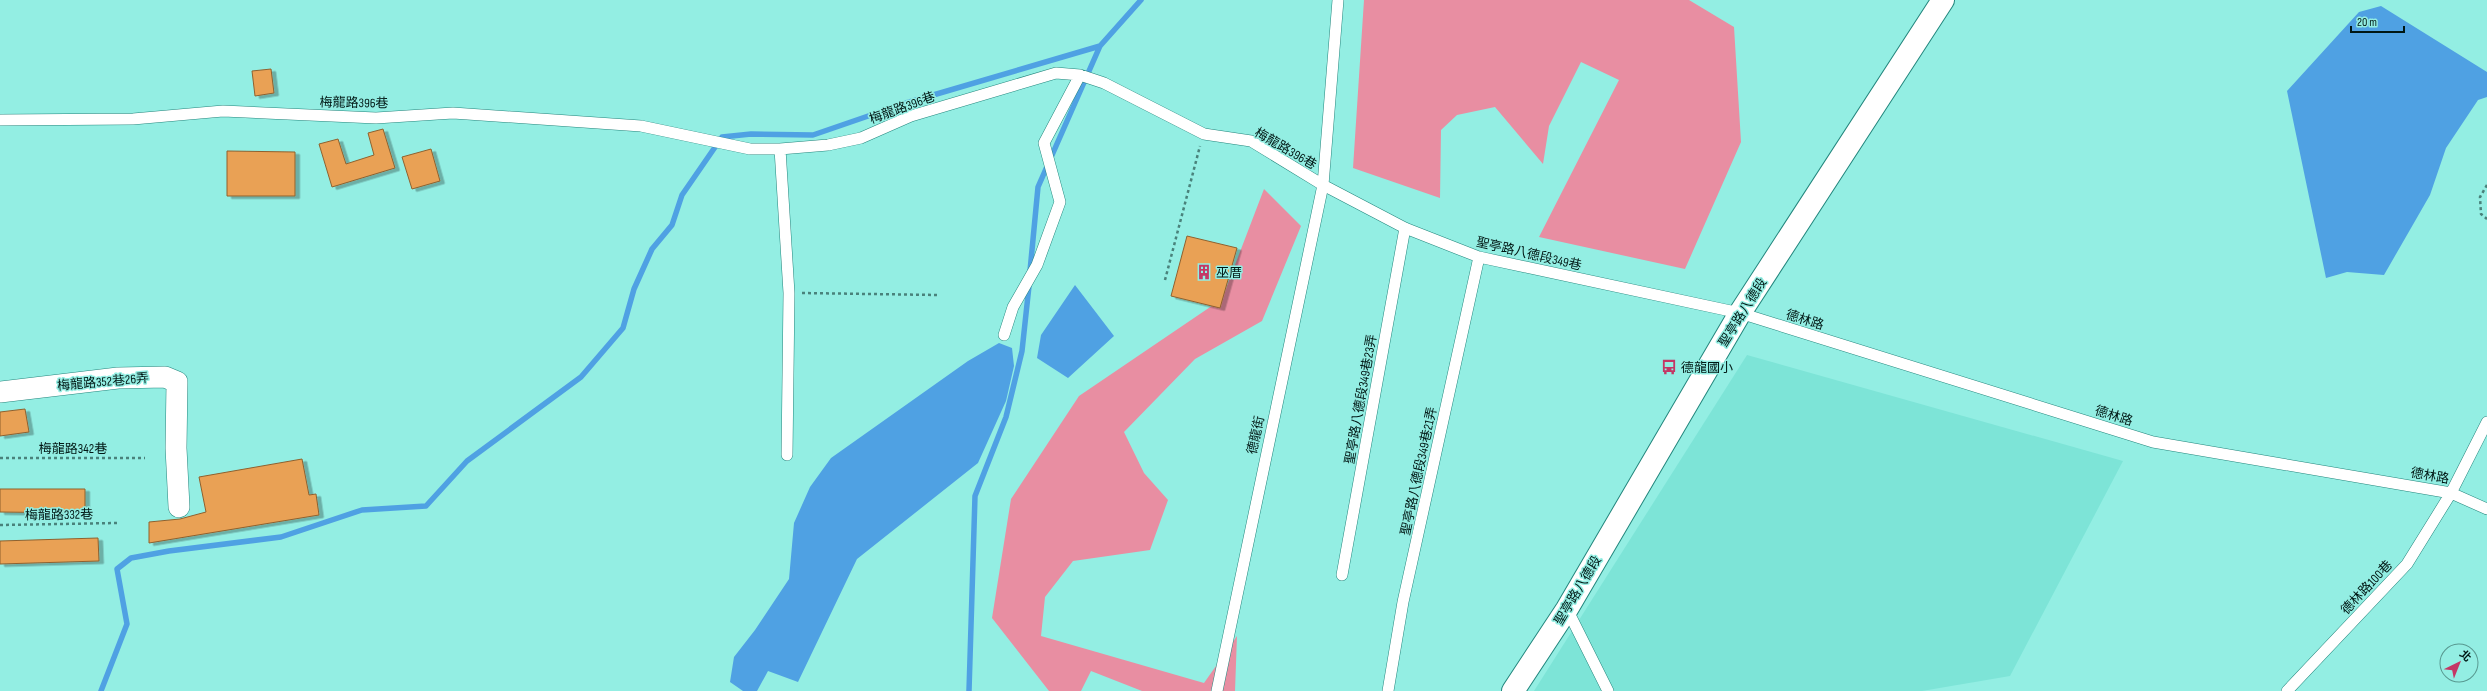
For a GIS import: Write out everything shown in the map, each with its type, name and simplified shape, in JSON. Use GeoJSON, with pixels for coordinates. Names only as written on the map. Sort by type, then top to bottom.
{"type":"FeatureCollection","features":[{"type":"Feature","properties":{"kind":"street","name":"聖亭路八德段"},"geometry":{"type":"LineString","coordinates":[[1514,691],[1567,609],[1740,313],[1943,0]]}},
{"type":"Feature","properties":{"kind":"street","name":"梅龍路352巷26弄"},"geometry":{"type":"LineString","coordinates":[[0,392],[118,378],[165,377],[177,382],[176,448],[179,507]]}},
{"type":"Feature","properties":{"kind":"lane","name":"德龍街"},"geometry":{"type":"LineString","coordinates":[[1217,691],[1323,185],[1338,0]]}},
{"type":"Feature","properties":{"kind":"lane","name":"梅龍路396巷"},"geometry":{"type":"LineString","coordinates":[[0,120],[133,119],[223,112],[376,118],[453,113],[618,123],[641,126],[750,150],[780,149],[828,145],[861,138],[910,116],[1056,73],[1080,75],[1104,83],[1204,134],[1251,141],[1323,185]]}},
{"type":"Feature","properties":{"kind":"lane"},"geometry":{"type":"LineString","coordinates":[[1004,335],[1013,307],[1037,265],[1060,202],[1044,144],[1080,75]]}},
{"type":"Feature","properties":{"kind":"lane"},"geometry":{"type":"LineString","coordinates":[[780,149],[789,293],[787,455]]}},
{"type":"Feature","properties":{"kind":"lane","name":"聖亭路八德段349巷"},"geometry":{"type":"LineString","coordinates":[[1323,185],[1405,228],[1479,257],[1740,313]]}},
{"type":"Feature","properties":{"kind":"lane","name":"聖亭路八德段349巷23弄"},"geometry":{"type":"LineString","coordinates":[[1342,575],[1405,228]]}},
{"type":"Feature","properties":{"kind":"lane","name":"聖亭路八德段349巷21弄"},"geometry":{"type":"LineString","coordinates":[[1388,691],[1404,602],[1479,257]]}},
{"type":"Feature","properties":{"kind":"lane","name":"德林路"},"geometry":{"type":"LineString","coordinates":[[1740,313],[2153,442],[2451,493],[2487,509]]}},
{"type":"Feature","properties":{"kind":"lane","name":"德林路100巷"},"geometry":{"type":"LineString","coordinates":[[2288,691],[2407,564],[2451,493],[2487,422]]}},
{"type":"Feature","properties":{"kind":"lane"},"geometry":{"type":"LineString","coordinates":[[1567,609],[1608,691]]}},
{"type":"Feature","properties":{"kind":"path"},"geometry":{"type":"LineString","coordinates":[[1165,280],[1204,134]]}},
{"type":"Feature","properties":{"kind":"path"},"geometry":{"type":"LineString","coordinates":[[2487,185],[2480,197],[2481,214],[2487,219]]}},
{"type":"Feature","properties":{"kind":"path"},"geometry":{"type":"LineString","coordinates":[[789,293],[938,295]]}},
{"type":"Feature","properties":{"kind":"path","name":"梅龍路342巷"},"geometry":{"type":"LineString","coordinates":[[0,458],[145,458]]}},
{"type":"Feature","properties":{"kind":"path","name":"梅龍路332巷"},"geometry":{"type":"LineString","coordinates":[[0,525],[118,523]]}},
{"type":"Feature","properties":{"kind":"shaded area"},"geometry":{"type":"Polygon","coordinates":[[[1364,0],[1689,0],[1734,27],[1741,142],[1685,269],[1539,237],[1619,80],[1581,62],[1549,126],[1543,164],[1495,107],[1457,115],[1441,130],[1440,198],[1353,168],[1364,0]]]}},
{"type":"Feature","properties":{"kind":"shaded area"},"geometry":{"type":"Polygon","coordinates":[[[1264,189],[1301,226],[1262,321],[1195,359],[1124,432],[1144,473],[1168,500],[1150,550],[1073,561],[1045,597],[1041,636],[1204,683],[1237,636],[1235,691],[1142,691],[1091,671],[1081,691],[1049,691],[992,618],[1011,499],[1079,396],[1222,299],[1264,189]]]}},
{"type":"Feature","properties":{"kind":"shaded area"},"geometry":{"type":"Polygon","coordinates":[[[1747,355],[2123,461],[2010,676],[1922,691],[1534,691],[1747,355]]]}},
{"type":"Feature","properties":{"kind":"water"},"geometry":{"type":"Polygon","coordinates":[[[2381,6],[2487,72],[2487,97],[2478,100],[2446,148],[2430,195],[2384,275],[2347,272],[2326,278],[2287,91],[2359,12],[2381,6]]]}},
{"type":"Feature","properties":{"kind":"water"},"geometry":{"type":"Polygon","coordinates":[[[1075,285],[1114,336],[1068,378],[1037,358],[1041,335],[1075,285]]]}},
{"type":"Feature","properties":{"kind":"water"},"geometry":{"type":"Polygon","coordinates":[[[999,343],[1012,348],[1014,366],[1006,401],[978,463],[857,559],[798,682],[768,671],[757,691],[743,691],[730,682],[734,657],[755,630],[789,579],[794,523],[810,487],[831,458],[968,361],[999,343]]]}},
{"type":"Feature","properties":{"kind":"building"},"geometry":{"type":"Polygon","coordinates":[[[271,69],[274,93],[255,96],[252,71],[271,69]]]}},
{"type":"Feature","properties":{"kind":"building"},"geometry":{"type":"Polygon","coordinates":[[[383,129],[395,168],[332,187],[319,144],[338,139],[346,164],[374,155],[368,133],[383,129]]]}},
{"type":"Feature","properties":{"kind":"building"},"geometry":{"type":"Polygon","coordinates":[[[431,149],[440,181],[412,189],[402,157],[431,149]]]}},
{"type":"Feature","properties":{"kind":"building"},"geometry":{"type":"Polygon","coordinates":[[[227,151],[295,152],[295,196],[227,196],[227,151]]]}},
{"type":"Feature","properties":{"kind":"building","name":"巫厝"},"geometry":{"type":"Polygon","coordinates":[[[1187,236],[1237,248],[1220,308],[1171,296],[1187,236]]]}},
{"type":"Feature","properties":{"kind":"building"},"geometry":{"type":"Polygon","coordinates":[[[25,409],[29,432],[0,436],[0,412],[25,409]]]}},
{"type":"Feature","properties":{"kind":"building"},"geometry":{"type":"Polygon","coordinates":[[[302,459],[309,495],[316,494],[319,515],[149,543],[149,522],[180,519],[206,512],[199,477],[302,459]]]}},
{"type":"Feature","properties":{"kind":"building"},"geometry":{"type":"Polygon","coordinates":[[[0,489],[85,489],[85,513],[0,512],[0,489]]]}},
{"type":"Feature","properties":{"kind":"building"},"geometry":{"type":"Polygon","coordinates":[[[98,538],[99,561],[0,564],[0,541],[98,538]]]}},
{"type":"Feature","properties":{"kind":"waterway"},"geometry":{"type":"LineString","coordinates":[[1030,271],[1038,187],[1100,46],[1141,0]]}},
{"type":"Feature","properties":{"kind":"waterway"},"geometry":{"type":"LineString","coordinates":[[101,691],[127,624],[117,569],[131,558],[169,551],[281,537],[362,510],[426,506],[467,461],[581,377],[623,328],[634,289],[652,249],[672,225],[682,195],[722,137],[751,134],[813,135],[906,103],[1100,46]]}},
{"type":"Feature","properties":{"kind":"waterway"},"geometry":{"type":"LineString","coordinates":[[969,691],[975,496],[1006,417],[1022,351],[1029,286]]}},
{"type":"Feature","properties":{"kind":"place","name":"巫厝"},"geometry":{"type":"Point","coordinates":[1204,272]}},
{"type":"Feature","properties":{"kind":"place","name":"德龍國小"},"geometry":{"type":"Point","coordinates":[1669,367]}}]}
